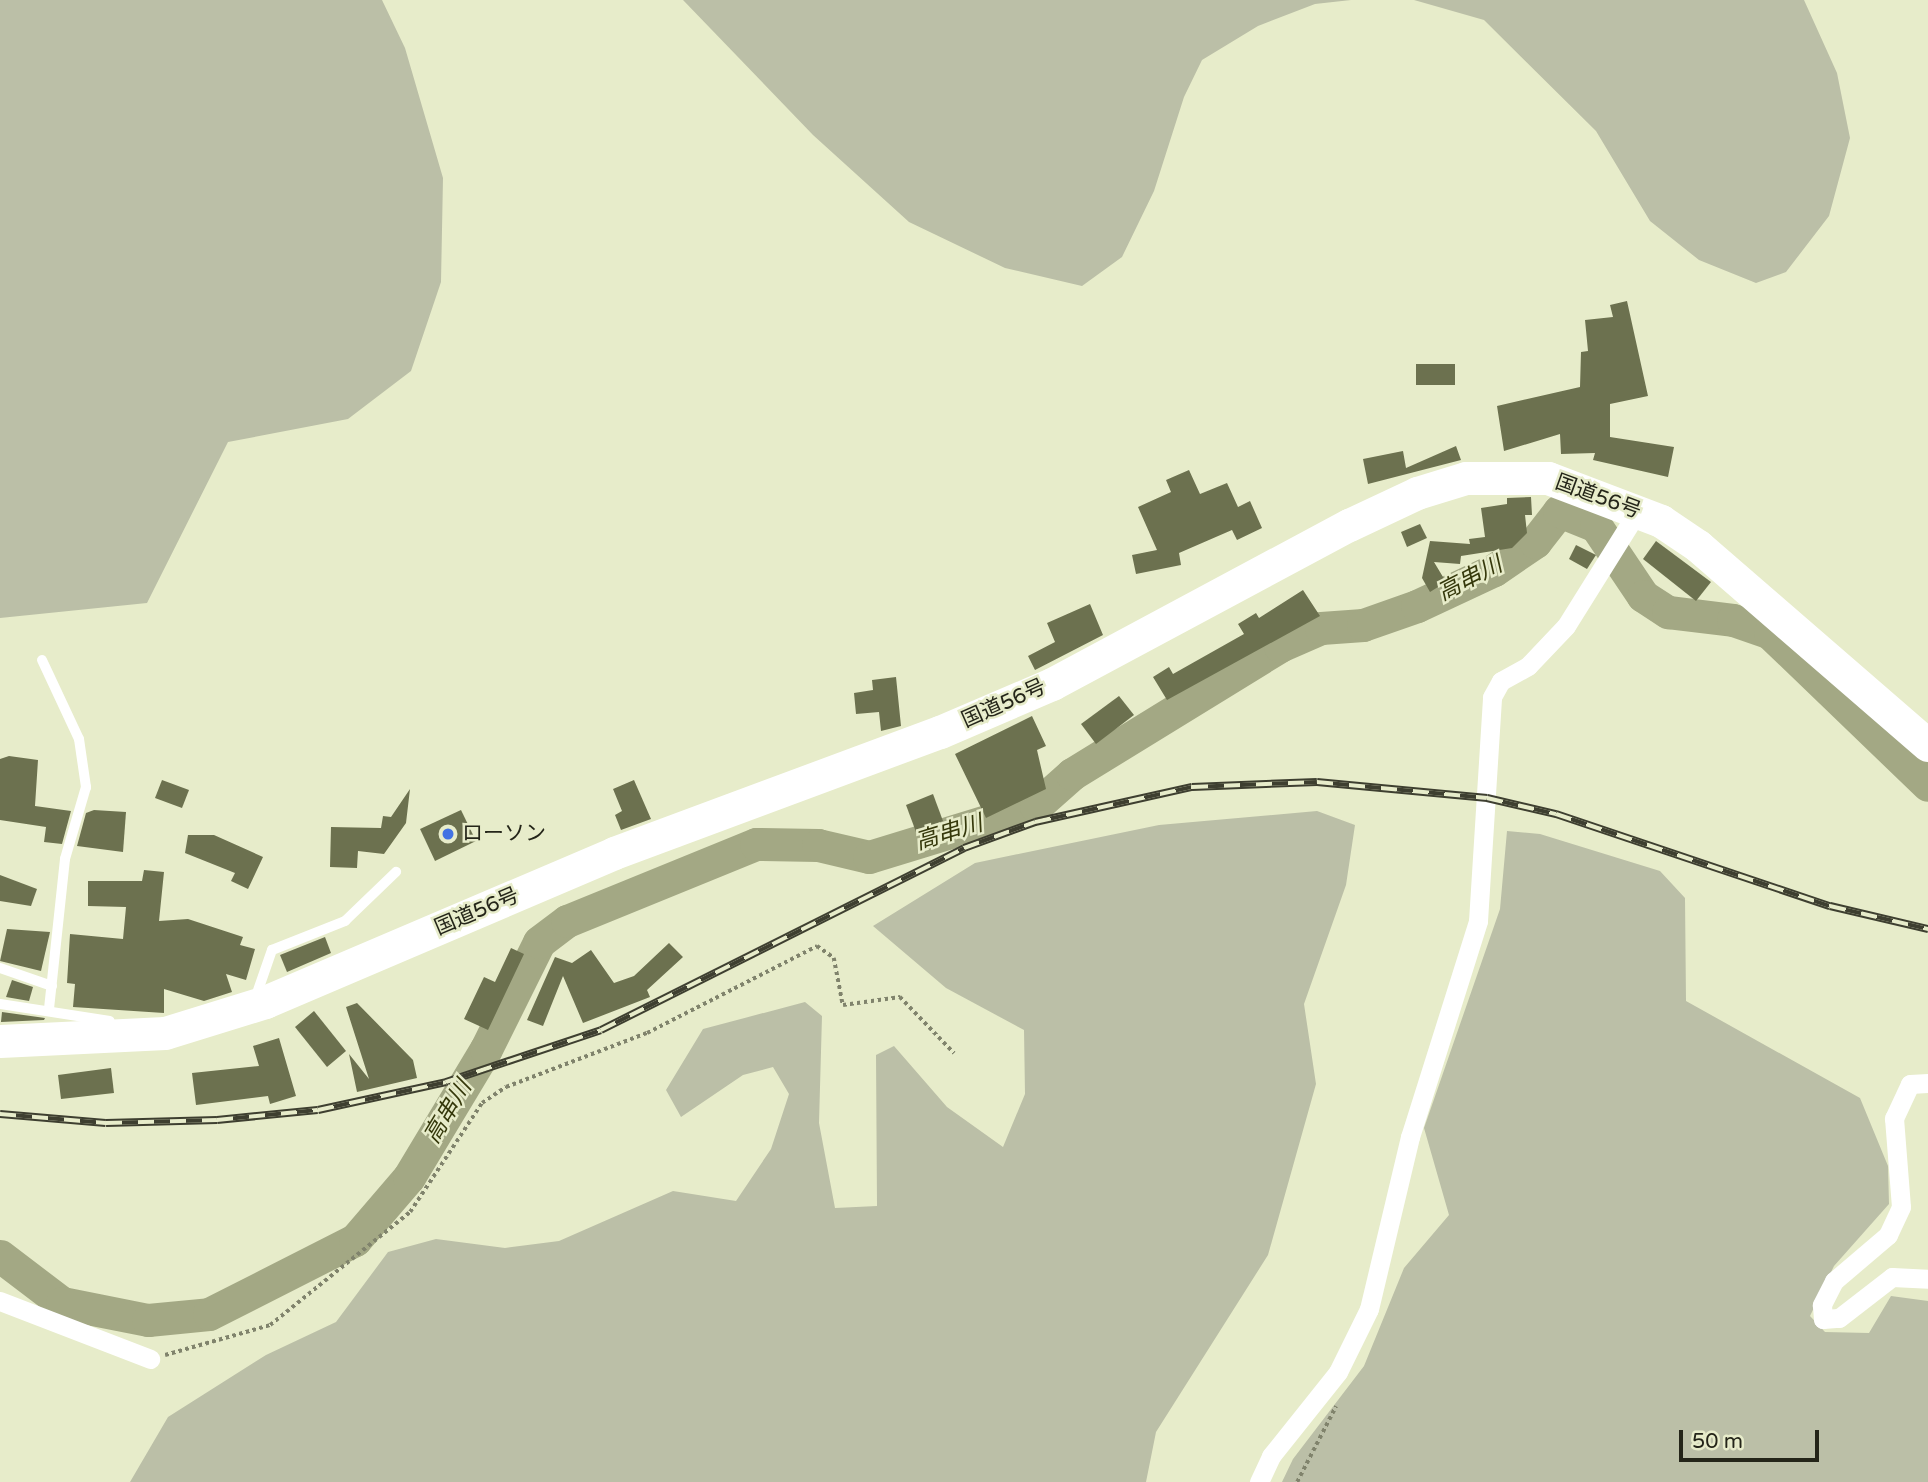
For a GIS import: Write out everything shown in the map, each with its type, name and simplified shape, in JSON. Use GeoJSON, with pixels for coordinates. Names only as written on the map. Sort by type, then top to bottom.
{"type":"FeatureCollection","features":[{"type":"Feature","properties":{"kind":"highway","name":"国道56号"},"geometry":{"type":"LineString","coordinates":[[0,1041],[165,1033],[254,1006],[614,853],[940,732],[1052,684],[1417,493],[1466,478],[1548,478],[1631,522],[1698,546],[1928,746]]}},
{"type":"Feature","properties":{"kind":"street"},"geometry":{"type":"LineString","coordinates":[[1259,1482],[1270,1456],[1338,1373],[1369,1309],[1410,1137],[1478,921],[1492,697],[1501,681],[1528,666],[1566,626],[1607,566],[1631,522]]}},
{"type":"Feature","properties":{"kind":"street"},"geometry":{"type":"LineString","coordinates":[[1928,1083],[1910,1084],[1894,1118],[1901,1207],[1888,1234],[1834,1281],[1822,1305],[1824,1319],[1839,1318],[1892,1277],[1928,1279]]}},
{"type":"Feature","properties":{"kind":"street"},"geometry":{"type":"LineString","coordinates":[[0,1301],[150,1359]]}},
{"type":"Feature","properties":{"kind":"lane"},"geometry":{"type":"LineString","coordinates":[[42,660],[79,739],[86,787],[65,859],[49,1009]]}},
{"type":"Feature","properties":{"kind":"lane"},"geometry":{"type":"LineString","coordinates":[[254,1006],[272,950],[345,921],[396,872]]}},
{"type":"Feature","properties":{"kind":"lane"},"geometry":{"type":"LineString","coordinates":[[0,968],[52,986]]}},
{"type":"Feature","properties":{"kind":"lane"},"geometry":{"type":"LineString","coordinates":[[0,1004],[49,1009],[165,1033]]}},
{"type":"Feature","properties":{"kind":"path"},"geometry":{"type":"LineString","coordinates":[[150,1359],[270,1325],[410,1212],[482,1103],[506,1087],[647,1033],[817,946],[834,958],[843,1004],[900,997],[954,1053]]}},
{"type":"Feature","properties":{"kind":"path"},"geometry":{"type":"LineString","coordinates":[[1297,1482],[1335,1412],[1338,1373]]}},
{"type":"Feature","properties":{"kind":"green space"},"geometry":{"type":"Polygon","coordinates":[[[0,0],[382,0],[405,48],[443,178],[441,282],[411,371],[348,419],[228,442],[147,603],[0,618],[0,0]]]}},
{"type":"Feature","properties":{"kind":"green space"},"geometry":{"type":"Polygon","coordinates":[[[683,0],[1351,0],[1315,4],[1258,26],[1202,60],[1184,97],[1154,191],[1122,257],[1082,286],[1005,268],[909,222],[813,135],[683,0]]]}},
{"type":"Feature","properties":{"kind":"green space"},"geometry":{"type":"Polygon","coordinates":[[[1414,0],[1804,0],[1837,73],[1850,138],[1829,216],[1786,272],[1756,283],[1699,260],[1650,221],[1596,131],[1484,20],[1414,0]]]}},
{"type":"Feature","properties":{"kind":"green space"},"geometry":{"type":"Polygon","coordinates":[[[1317,811],[1355,825],[1346,885],[1304,1004],[1316,1084],[1268,1255],[1156,1432],[1146,1482],[130,1482],[168,1417],[266,1355],[336,1322],[388,1252],[436,1239],[505,1248],[559,1241],[673,1191],[736,1201],[771,1149],[789,1094],[773,1067],[743,1075],[681,1117],[666,1090],[703,1029],[805,1002],[822,1016],[819,1123],[835,1208],[877,1206],[876,1055],[894,1046],[947,1107],[1003,1147],[1025,1094],[1024,1030],[946,988],[873,926],[975,863],[1159,825],[1317,811]]]}},
{"type":"Feature","properties":{"kind":"green space"},"geometry":{"type":"Polygon","coordinates":[[[1507,831],[1540,834],[1660,871],[1685,898],[1686,1001],[1860,1098],[1888,1166],[1889,1204],[1834,1266],[1810,1316],[1825,1332],[1869,1333],[1891,1296],[1928,1301],[1928,1482],[1282,1482],[1293,1459],[1364,1366],[1404,1268],[1449,1215],[1424,1128],[1500,909],[1507,831]]]}},
{"type":"Feature","properties":{"kind":"building"},"geometry":{"type":"Polygon","coordinates":[[[1627,301],[1648,396],[1610,404],[1610,437],[1674,447],[1668,477],[1593,460],[1595,453],[1561,454],[1560,434],[1504,451],[1497,406],[1580,387],[1581,352],[1588,351],[1585,320],[1613,317],[1610,305],[1627,301]]]}},
{"type":"Feature","properties":{"kind":"building"},"geometry":{"type":"Polygon","coordinates":[[[1416,364],[1455,364],[1455,385],[1416,385],[1416,364]]]}},
{"type":"Feature","properties":{"kind":"building"},"geometry":{"type":"Polygon","coordinates":[[[1456,446],[1461,460],[1368,484],[1363,459],[1403,451],[1406,468],[1456,446]]]}},
{"type":"Feature","properties":{"kind":"building"},"geometry":{"type":"Polygon","coordinates":[[[1189,470],[1200,494],[1227,483],[1238,507],[1250,501],[1262,528],[1237,540],[1232,530],[1179,553],[1181,565],[1136,574],[1132,555],[1157,550],[1138,507],[1171,492],[1166,480],[1189,470]]]}},
{"type":"Feature","properties":{"kind":"building"},"geometry":{"type":"Polygon","coordinates":[[[1531,497],[1532,515],[1525,515],[1527,533],[1512,548],[1461,556],[1460,564],[1434,562],[1446,582],[1430,592],[1422,578],[1430,541],[1470,544],[1469,539],[1485,537],[1481,508],[1507,504],[1507,498],[1531,497]]]}},
{"type":"Feature","properties":{"kind":"building"},"geometry":{"type":"Polygon","coordinates":[[[1420,524],[1427,538],[1407,547],[1401,532],[1420,524]]]}},
{"type":"Feature","properties":{"kind":"building"},"geometry":{"type":"Polygon","coordinates":[[[1656,541],[1711,582],[1696,601],[1643,559],[1656,541]]]}},
{"type":"Feature","properties":{"kind":"building"},"geometry":{"type":"Polygon","coordinates":[[[1576,545],[1596,555],[1587,569],[1569,559],[1576,545]]]}},
{"type":"Feature","properties":{"kind":"building"},"geometry":{"type":"Polygon","coordinates":[[[1303,590],[1320,616],[1167,700],[1153,677],[1169,667],[1173,674],[1244,634],[1238,624],[1256,613],[1259,618],[1303,590]]]}},
{"type":"Feature","properties":{"kind":"building"},"geometry":{"type":"Polygon","coordinates":[[[1090,604],[1103,635],[1035,670],[1028,656],[1055,642],[1047,623],[1090,604]]]}},
{"type":"Feature","properties":{"kind":"building"},"geometry":{"type":"Polygon","coordinates":[[[896,677],[901,726],[881,731],[879,712],[856,714],[854,693],[873,690],[872,680],[896,677]]]}},
{"type":"Feature","properties":{"kind":"building"},"geometry":{"type":"Polygon","coordinates":[[[1119,696],[1134,715],[1096,744],[1081,724],[1119,696]]]}},
{"type":"Feature","properties":{"kind":"building"},"geometry":{"type":"Polygon","coordinates":[[[1032,716],[1046,746],[1037,750],[1046,789],[986,818],[955,754],[1032,716]]]}},
{"type":"Feature","properties":{"kind":"building"},"geometry":{"type":"Polygon","coordinates":[[[9,756],[38,760],[35,806],[71,811],[62,844],[44,842],[46,827],[0,820],[0,759],[9,756]]]}},
{"type":"Feature","properties":{"kind":"building"},"geometry":{"type":"Polygon","coordinates":[[[162,780],[189,790],[182,808],[155,798],[162,780]]]}},
{"type":"Feature","properties":{"kind":"building"},"geometry":{"type":"Polygon","coordinates":[[[634,780],[651,819],[621,830],[615,815],[622,811],[613,789],[634,780]]]}},
{"type":"Feature","properties":{"kind":"building"},"geometry":{"type":"Polygon","coordinates":[[[410,789],[406,823],[384,854],[358,851],[357,868],[330,867],[331,827],[381,828],[383,816],[391,817],[410,789]]]}},
{"type":"Feature","properties":{"kind":"building"},"geometry":{"type":"Polygon","coordinates":[[[933,794],[943,821],[916,832],[906,805],[933,794]]]}},
{"type":"Feature","properties":{"kind":"building"},"geometry":{"type":"Polygon","coordinates":[[[94,810],[126,812],[123,852],[77,846],[86,813],[94,810]]]}},
{"type":"Feature","properties":{"kind":"building"},"geometry":{"type":"Polygon","coordinates":[[[461,810],[476,841],[435,861],[420,829],[461,810]]]}},
{"type":"Feature","properties":{"kind":"building"},"geometry":{"type":"Polygon","coordinates":[[[188,835],[214,835],[263,857],[248,889],[231,881],[235,873],[185,853],[188,835]]]}},
{"type":"Feature","properties":{"kind":"building"},"geometry":{"type":"Polygon","coordinates":[[[144,870],[164,872],[159,921],[188,919],[243,937],[240,945],[255,949],[246,980],[226,974],[232,992],[204,1001],[164,989],[164,1013],[73,1007],[75,984],[67,983],[70,934],[123,939],[126,907],[88,906],[88,881],[142,881],[144,870]]]}},
{"type":"Feature","properties":{"kind":"building"},"geometry":{"type":"Polygon","coordinates":[[[0,875],[37,889],[31,906],[0,901],[0,875]]]}},
{"type":"Feature","properties":{"kind":"building"},"geometry":{"type":"Polygon","coordinates":[[[7,929],[50,932],[41,971],[0,961],[7,929]]]}},
{"type":"Feature","properties":{"kind":"building"},"geometry":{"type":"Polygon","coordinates":[[[325,937],[331,953],[287,972],[280,955],[325,937]]]}},
{"type":"Feature","properties":{"kind":"building"},"geometry":{"type":"Polygon","coordinates":[[[669,943],[683,957],[647,990],[650,997],[583,1023],[563,976],[543,1026],[527,1020],[555,957],[572,963],[591,950],[614,983],[634,976],[669,943]]]}},
{"type":"Feature","properties":{"kind":"building"},"geometry":{"type":"Polygon","coordinates":[[[511,948],[524,954],[488,1030],[464,1019],[484,977],[495,982],[511,948]]]}},
{"type":"Feature","properties":{"kind":"building"},"geometry":{"type":"Polygon","coordinates":[[[12,980],[33,987],[29,1001],[6,997],[12,980]]]}},
{"type":"Feature","properties":{"kind":"building"},"geometry":{"type":"Polygon","coordinates":[[[357,1003],[413,1060],[417,1078],[357,1092],[349,1054],[369,1079],[346,1007],[357,1003]]]}},
{"type":"Feature","properties":{"kind":"building"},"geometry":{"type":"Polygon","coordinates":[[[314,1011],[346,1051],[327,1067],[295,1027],[314,1011]]]}},
{"type":"Feature","properties":{"kind":"building"},"geometry":{"type":"Polygon","coordinates":[[[2,1012],[45,1018],[1,1022],[2,1012]]]}},
{"type":"Feature","properties":{"kind":"building"},"geometry":{"type":"Polygon","coordinates":[[[279,1038],[296,1096],[270,1104],[268,1096],[196,1105],[192,1073],[259,1066],[253,1046],[279,1038]]]}},
{"type":"Feature","properties":{"kind":"building"},"geometry":{"type":"Polygon","coordinates":[[[111,1068],[114,1093],[61,1099],[58,1075],[111,1068]]]}},
{"type":"Feature","properties":{"kind":"waterway","name":"高串川"},"geometry":{"type":"LineString","coordinates":[[0,1256],[62,1303],[148,1320],[209,1314],[355,1240],[409,1177],[486,1049],[539,942],[567,921],[756,844],[818,845],[869,857],[1036,806],[1072,774],[1280,646],[1321,628],[1363,625],[1417,606],[1494,570],[1535,542],[1559,511],[1596,526],[1643,596],[1668,612],[1733,620],[1770,633],[1928,785]]}},
{"type":"Feature","properties":{"kind":"railway"},"geometry":{"type":"LineString","coordinates":[[0,1114],[106,1123],[217,1120],[318,1110],[446,1082],[601,1030],[964,848],[1035,822],[1192,787],[1317,782],[1487,798],[1556,814],[1830,906],[1928,929]]}},
{"type":"Feature","properties":{"kind":"place","name":"ローソン"},"geometry":{"type":"Point","coordinates":[448,834]}}]}
